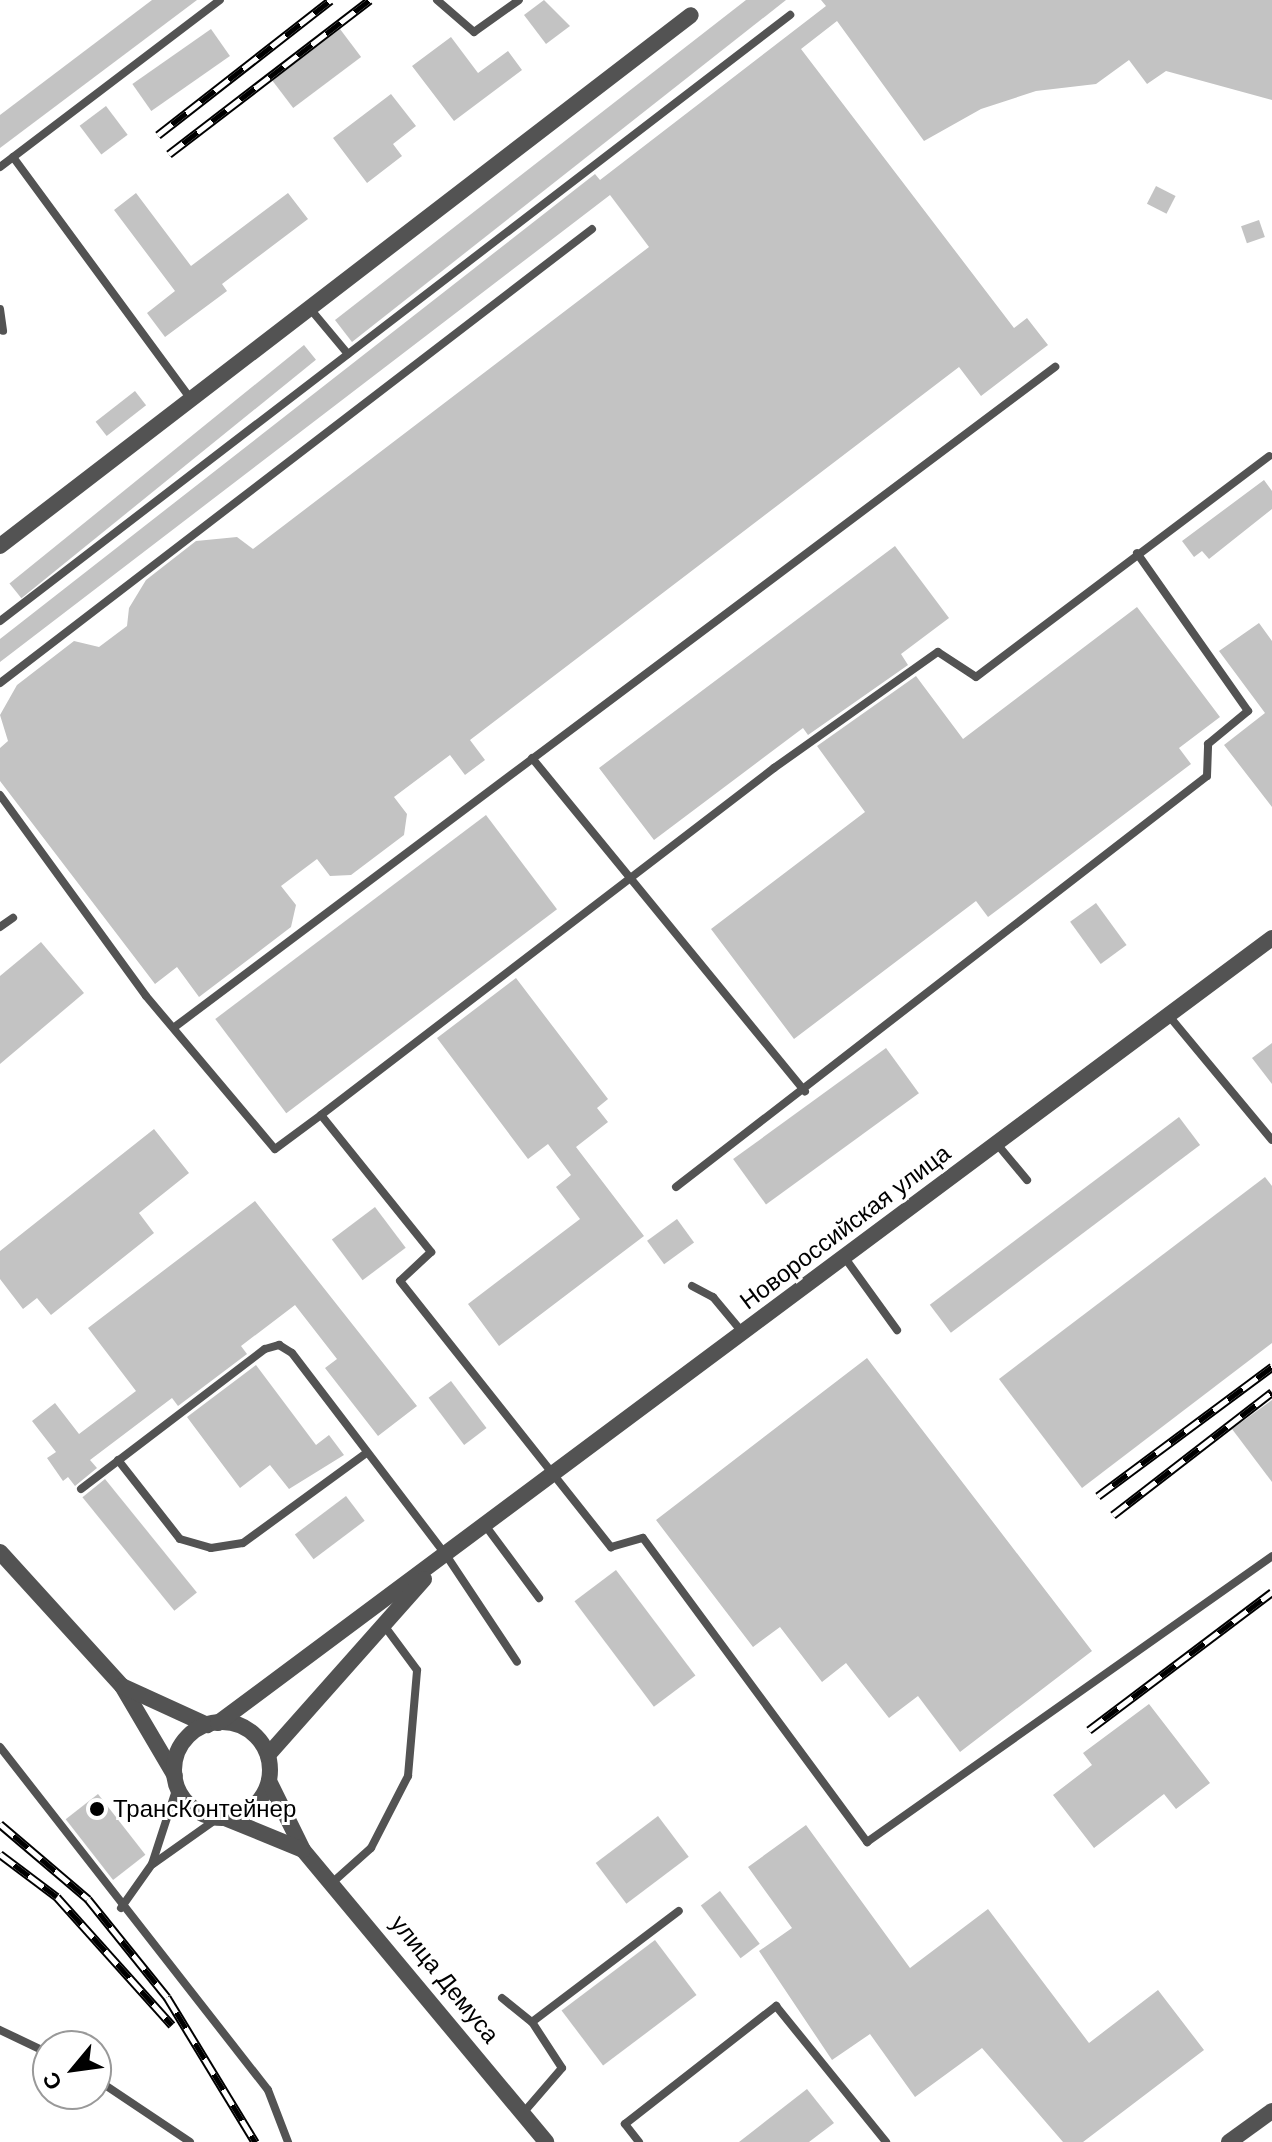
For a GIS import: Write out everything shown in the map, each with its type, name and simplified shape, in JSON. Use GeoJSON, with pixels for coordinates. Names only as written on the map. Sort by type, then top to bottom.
{"type":"FeatureCollection","features":[{"type":"Feature","properties":{"kind":"street"},"geometry":{"type":"LineString","coordinates":[[0,546],[312,311],[692,8]]}},
{"type":"Feature","properties":{"kind":"street","name":"Новороссийская улица"},"geometry":{"type":"LineString","coordinates":[[446,1555],[1272,938]]}},
{"type":"Feature","properties":{"kind":"street"},"geometry":{"type":"LineString","coordinates":[[0,1552],[122,1686],[176,1781],[198,1812],[222,1818],[303,1850]]}},
{"type":"Feature","properties":{"kind":"street"},"geometry":{"type":"LineString","coordinates":[[268,1755],[446,1555]]}},
{"type":"Feature","properties":{"kind":"street"},"geometry":{"type":"LineString","coordinates":[[176,1781],[182,1745],[446,1555]]}},
{"type":"Feature","properties":{"kind":"street"},"geometry":{"type":"LineString","coordinates":[[122,1686],[212,1724],[249,1730],[268,1755],[269,1781],[303,1850]]}},
{"type":"Feature","properties":{"kind":"street"},"geometry":{"type":"LineString","coordinates":[[222,1818],[257,1804],[269,1781]]}},
{"type":"Feature","properties":{"kind":"street","name":"улица Демуса"},"geometry":{"type":"LineString","coordinates":[[303,1850],[333,1882],[546,2142]]}},
{"type":"Feature","properties":{"kind":"street"},"geometry":{"type":"LineString","coordinates":[[1229,2142],[1272,2111]]}},
{"type":"Feature","properties":{"kind":"lane"},"geometry":{"type":"LineString","coordinates":[[0,167],[220,0]]}},
{"type":"Feature","properties":{"kind":"lane"},"geometry":{"type":"LineString","coordinates":[[437,0],[474,32],[519,0]]}},
{"type":"Feature","properties":{"kind":"lane"},"geometry":{"type":"LineString","coordinates":[[0,621],[790,15]]}},
{"type":"Feature","properties":{"kind":"lane"},"geometry":{"type":"LineString","coordinates":[[13,157],[193,402]]}},
{"type":"Feature","properties":{"kind":"lane"},"geometry":{"type":"LineString","coordinates":[[0,683],[592,229]]}},
{"type":"Feature","properties":{"kind":"lane"},"geometry":{"type":"LineString","coordinates":[[0,309],[3,331]]}},
{"type":"Feature","properties":{"kind":"lane"},"geometry":{"type":"LineString","coordinates":[[312,311],[348,354]]}},
{"type":"Feature","properties":{"kind":"lane"},"geometry":{"type":"LineString","coordinates":[[176,1026],[1055,367]]}},
{"type":"Feature","properties":{"kind":"lane"},"geometry":{"type":"LineString","coordinates":[[0,795],[146,996],[176,1026],[275,1149],[938,652],[976,677],[1269,456]]}},
{"type":"Feature","properties":{"kind":"lane"},"geometry":{"type":"LineString","coordinates":[[676,1187],[805,1091],[1207,776],[1208,744],[1248,711],[1137,553]]}},
{"type":"Feature","properties":{"kind":"lane"},"geometry":{"type":"LineString","coordinates":[[532,758],[805,1091]]}},
{"type":"Feature","properties":{"kind":"lane"},"geometry":{"type":"LineString","coordinates":[[0,927],[13,918]]}},
{"type":"Feature","properties":{"kind":"lane"},"geometry":{"type":"LineString","coordinates":[[1169,1016],[1272,1140]]}},
{"type":"Feature","properties":{"kind":"lane"},"geometry":{"type":"LineString","coordinates":[[321,1115],[431,1252],[400,1281],[611,1547],[643,1538],[867,1842],[1272,1556]]}},
{"type":"Feature","properties":{"kind":"lane"},"geometry":{"type":"LineString","coordinates":[[997,1144],[1027,1180]]}},
{"type":"Feature","properties":{"kind":"lane"},"geometry":{"type":"LineString","coordinates":[[845,1258],[897,1330]]}},
{"type":"Feature","properties":{"kind":"lane"},"geometry":{"type":"LineString","coordinates":[[692,1286],[713,1297],[743,1333]]}},
{"type":"Feature","properties":{"kind":"lane"},"geometry":{"type":"LineString","coordinates":[[81,1489],[265,1349],[279,1345],[292,1353],[365,1454],[446,1555],[517,1662]]}},
{"type":"Feature","properties":{"kind":"lane"},"geometry":{"type":"LineString","coordinates":[[118,1460],[180,1539],[211,1548],[243,1543],[365,1454]]}},
{"type":"Feature","properties":{"kind":"lane"},"geometry":{"type":"LineString","coordinates":[[485,1525],[539,1598]]}},
{"type":"Feature","properties":{"kind":"lane"},"geometry":{"type":"LineString","coordinates":[[333,1882],[371,1848],[408,1776],[417,1670],[383,1624]]}},
{"type":"Feature","properties":{"kind":"lane"},"geometry":{"type":"LineString","coordinates":[[0,1747],[121,1908],[268,2090],[286,2122],[288,2142]]}},
{"type":"Feature","properties":{"kind":"lane"},"geometry":{"type":"LineString","coordinates":[[121,1908],[152,1864],[176,1781]]}},
{"type":"Feature","properties":{"kind":"lane"},"geometry":{"type":"LineString","coordinates":[[152,1864],[222,1818]]}},
{"type":"Feature","properties":{"kind":"lane"},"geometry":{"type":"LineString","coordinates":[[532,2022],[679,1911]]}},
{"type":"Feature","properties":{"kind":"lane"},"geometry":{"type":"LineString","coordinates":[[502,1998],[532,2022],[562,2068],[524,2112]]}},
{"type":"Feature","properties":{"kind":"lane"},"geometry":{"type":"LineString","coordinates":[[639,2142],[625,2124],[776,2006],[886,2142]]}},
{"type":"Feature","properties":{"kind":"lane"},"geometry":{"type":"LineString","coordinates":[[0,2030],[32,2045]]}},
{"type":"Feature","properties":{"kind":"lane"},"geometry":{"type":"LineString","coordinates":[[112,2090],[190,2142]]}},
{"type":"Feature","properties":{"kind":"building"},"geometry":{"type":"Polygon","coordinates":[[[152,0],[197,0],[0,148],[0,115],[152,0]]]}},
{"type":"Feature","properties":{"kind":"building"},"geometry":{"type":"Polygon","coordinates":[[[544,0],[570,26],[546,44],[524,15],[544,0]]]}},
{"type":"Feature","properties":{"kind":"building"},"geometry":{"type":"Polygon","coordinates":[[[746,0],[786,0],[352,342],[335,320],[746,0]]]}},
{"type":"Feature","properties":{"kind":"building"},"geometry":{"type":"Polygon","coordinates":[[[821,0],[1272,0],[1272,100],[1166,71],[1147,84],[1129,60],[1096,84],[1036,91],[981,109],[924,141],[837,21],[801,49],[1014,328],[1027,318],[1048,345],[981,396],[959,367],[470,740],[485,760],[465,775],[450,755],[394,797],[407,814],[404,835],[351,875],[330,876],[317,859],[281,886],[296,905],[291,927],[199,997],[177,967],[155,984],[0,781],[0,748],[8,741],[0,715],[17,685],[74,641],[99,647],[127,626],[129,608],[146,580],[196,541],[237,537],[253,549],[649,247],[610,195],[0,662],[0,639],[595,174],[600,180],[826,6],[821,0]]]}},
{"type":"Feature","properties":{"kind":"building"},"geometry":{"type":"Polygon","coordinates":[[[211,29],[230,56],[151,111],[132,84],[211,29]]]}},
{"type":"Feature","properties":{"kind":"building"},"geometry":{"type":"Polygon","coordinates":[[[340,29],[361,57],[293,108],[272,80],[340,29]]]}},
{"type":"Feature","properties":{"kind":"building"},"geometry":{"type":"Polygon","coordinates":[[[451,37],[478,73],[508,51],[522,70],[454,121],[412,66],[451,37]]]}},
{"type":"Feature","properties":{"kind":"building"},"geometry":{"type":"Polygon","coordinates":[[[391,94],[416,126],[393,144],[402,156],[367,183],[333,138],[391,94]]]}},
{"type":"Feature","properties":{"kind":"building"},"geometry":{"type":"Polygon","coordinates":[[[106,106],[128,135],[101,155],[80,126],[106,106]]]}},
{"type":"Feature","properties":{"kind":"building"},"geometry":{"type":"Polygon","coordinates":[[[1156,186],[1176,196],[1167,214],[1147,204],[1156,186]]]}},
{"type":"Feature","properties":{"kind":"building"},"geometry":{"type":"Polygon","coordinates":[[[136,193],[191,266],[288,193],[308,219],[222,284],[227,291],[165,337],[147,313],[175,291],[114,210],[136,193]]]}},
{"type":"Feature","properties":{"kind":"building"},"geometry":{"type":"Polygon","coordinates":[[[1259,220],[1265,237],[1247,243],[1241,226],[1259,220]]]}},
{"type":"Feature","properties":{"kind":"building"},"geometry":{"type":"Polygon","coordinates":[[[304,345],[316,360],[21,598],[9,584],[304,345]]]}},
{"type":"Feature","properties":{"kind":"building"},"geometry":{"type":"Polygon","coordinates":[[[135,391],[146,405],[107,436],[96,422],[135,391]]]}},
{"type":"Feature","properties":{"kind":"building"},"geometry":{"type":"Polygon","coordinates":[[[1264,480],[1272,491],[1272,509],[1209,559],[1202,551],[1194,557],[1182,541],[1264,480]]]}},
{"type":"Feature","properties":{"kind":"building"},"geometry":{"type":"Polygon","coordinates":[[[895,546],[949,618],[901,654],[908,665],[808,735],[803,728],[654,840],[599,768],[895,546]]]}},
{"type":"Feature","properties":{"kind":"building"},"geometry":{"type":"Polygon","coordinates":[[[1137,607],[1220,717],[1179,748],[1191,764],[988,917],[976,901],[794,1039],[711,929],[865,812],[817,746],[916,676],[963,739],[1137,607]]]}},
{"type":"Feature","properties":{"kind":"building"},"geometry":{"type":"Polygon","coordinates":[[[1259,623],[1272,641],[1272,807],[1224,745],[1265,713],[1219,651],[1259,623]]]}},
{"type":"Feature","properties":{"kind":"building"},"geometry":{"type":"Polygon","coordinates":[[[486,815],[557,909],[286,1113],[215,1019],[486,815]]]}},
{"type":"Feature","properties":{"kind":"building"},"geometry":{"type":"Polygon","coordinates":[[[1096,903],[1127,945],[1101,964],[1070,922],[1096,903]]]}},
{"type":"Feature","properties":{"kind":"building"},"geometry":{"type":"Polygon","coordinates":[[[41,942],[84,993],[0,1064],[0,976],[41,942]]]}},
{"type":"Feature","properties":{"kind":"building"},"geometry":{"type":"Polygon","coordinates":[[[516,978],[608,1099],[597,1108],[608,1122],[576,1147],[644,1236],[499,1346],[468,1304],[580,1219],[556,1187],[571,1175],[548,1144],[528,1159],[437,1038],[516,978]]]}},
{"type":"Feature","properties":{"kind":"building"},"geometry":{"type":"Polygon","coordinates":[[[1272,1043],[1272,1084],[1252,1058],[1272,1043]]]}},
{"type":"Feature","properties":{"kind":"building"},"geometry":{"type":"Polygon","coordinates":[[[886,1048],[919,1093],[766,1204],[733,1159],[886,1048]]]}},
{"type":"Feature","properties":{"kind":"building"},"geometry":{"type":"Polygon","coordinates":[[[1179,1117],[1200,1145],[951,1333],[930,1305],[1179,1117]]]}},
{"type":"Feature","properties":{"kind":"building"},"geometry":{"type":"Polygon","coordinates":[[[154,1129],[189,1173],[139,1213],[154,1233],[51,1315],[37,1298],[23,1309],[0,1279],[0,1251],[154,1129]]]}},
{"type":"Feature","properties":{"kind":"building"},"geometry":{"type":"Polygon","coordinates":[[[1265,1177],[1272,1186],[1272,1343],[1082,1488],[999,1379],[1265,1177]]]}},
{"type":"Feature","properties":{"kind":"building"},"geometry":{"type":"Polygon","coordinates":[[[255,1201],[417,1406],[378,1436],[325,1368],[337,1359],[295,1305],[241,1346],[247,1354],[178,1406],[172,1398],[90,1460],[97,1468],[75,1486],[68,1477],[63,1481],[47,1458],[56,1452],[32,1421],[55,1403],[79,1434],[136,1391],[88,1328],[255,1201]]]}},
{"type":"Feature","properties":{"kind":"building"},"geometry":{"type":"Polygon","coordinates":[[[375,1207],[406,1248],[363,1280],[332,1239],[375,1207]]]}},
{"type":"Feature","properties":{"kind":"building"},"geometry":{"type":"Polygon","coordinates":[[[677,1219],[694,1242],[664,1264],[647,1241],[677,1219]]]}},
{"type":"Feature","properties":{"kind":"building"},"geometry":{"type":"Polygon","coordinates":[[[867,1358],[1092,1651],[960,1752],[918,1696],[889,1718],[846,1663],[822,1682],[780,1627],[753,1647],[656,1520],[867,1358]]]}},
{"type":"Feature","properties":{"kind":"building"},"geometry":{"type":"Polygon","coordinates":[[[256,1365],[316,1445],[329,1435],[344,1455],[289,1489],[270,1465],[240,1488],[187,1417],[256,1365]]]}},
{"type":"Feature","properties":{"kind":"building"},"geometry":{"type":"Polygon","coordinates":[[[451,1381],[487,1428],[464,1445],[429,1398],[451,1381]]]}},
{"type":"Feature","properties":{"kind":"building"},"geometry":{"type":"Polygon","coordinates":[[[1272,1400],[1272,1482],[1232,1429],[1272,1400]]]}},
{"type":"Feature","properties":{"kind":"building"},"geometry":{"type":"Polygon","coordinates":[[[105,1479],[197,1592],[174,1611],[82,1497],[105,1479]]]}},
{"type":"Feature","properties":{"kind":"building"},"geometry":{"type":"Polygon","coordinates":[[[346,1496],[365,1521],[314,1559],[295,1535],[346,1496]]]}},
{"type":"Feature","properties":{"kind":"building"},"geometry":{"type":"Polygon","coordinates":[[[616,1570],[695,1675],[654,1707],[574,1601],[616,1570]]]}},
{"type":"Feature","properties":{"kind":"building"},"geometry":{"type":"Polygon","coordinates":[[[1149,1704],[1210,1783],[1176,1809],[1164,1794],[1094,1848],[1053,1795],[1092,1765],[1083,1753],[1149,1704]]]}},
{"type":"Feature","properties":{"kind":"building"},"geometry":{"type":"Polygon","coordinates":[[[98,1794],[145,1855],[113,1880],[66,1819],[98,1794]]]}},
{"type":"Feature","properties":{"kind":"building"},"geometry":{"type":"Polygon","coordinates":[[[658,1816],[689,1857],[626,1904],[596,1863],[658,1816]]]}},
{"type":"Feature","properties":{"kind":"building"},"geometry":{"type":"Polygon","coordinates":[[[806,1825],[910,1968],[988,1909],[1089,2043],[1158,1990],[1204,2050],[1083,2142],[1063,2142],[982,2048],[915,2097],[870,2034],[832,2060],[759,1951],[792,1928],[748,1867],[806,1825]]]}},
{"type":"Feature","properties":{"kind":"building"},"geometry":{"type":"Polygon","coordinates":[[[720,1891],[760,1944],[741,1958],[701,1905],[720,1891]]]}},
{"type":"Feature","properties":{"kind":"building"},"geometry":{"type":"Polygon","coordinates":[[[655,1940],[697,1995],[603,2066],[562,2010],[655,1940]]]}},
{"type":"Feature","properties":{"kind":"building"},"geometry":{"type":"Polygon","coordinates":[[[807,2089],[834,2123],[809,2142],[739,2142],[807,2089]]]}},
{"type":"Feature","properties":{"kind":"railway"},"geometry":{"type":"LineString","coordinates":[[158,135],[331,0]]}},
{"type":"Feature","properties":{"kind":"railway"},"geometry":{"type":"LineString","coordinates":[[169,154],[370,0]]}},
{"type":"Feature","properties":{"kind":"railway"},"geometry":{"type":"LineString","coordinates":[[1098,1496],[1272,1367]]}},
{"type":"Feature","properties":{"kind":"railway"},"geometry":{"type":"LineString","coordinates":[[1113,1515],[1272,1392]]}},
{"type":"Feature","properties":{"kind":"railway"},"geometry":{"type":"LineString","coordinates":[[1089,1730],[1272,1592]]}},
{"type":"Feature","properties":{"kind":"railway"},"geometry":{"type":"LineString","coordinates":[[0,1824],[88,1899],[167,1997],[255,2142]]}},
{"type":"Feature","properties":{"kind":"railway"},"geometry":{"type":"LineString","coordinates":[[0,1854],[57,1897],[172,2025]]}},
{"type":"Feature","properties":{"kind":"place","name":"ТрансКонтейнер"},"geometry":{"type":"Point","coordinates":[97,1809]}}]}
